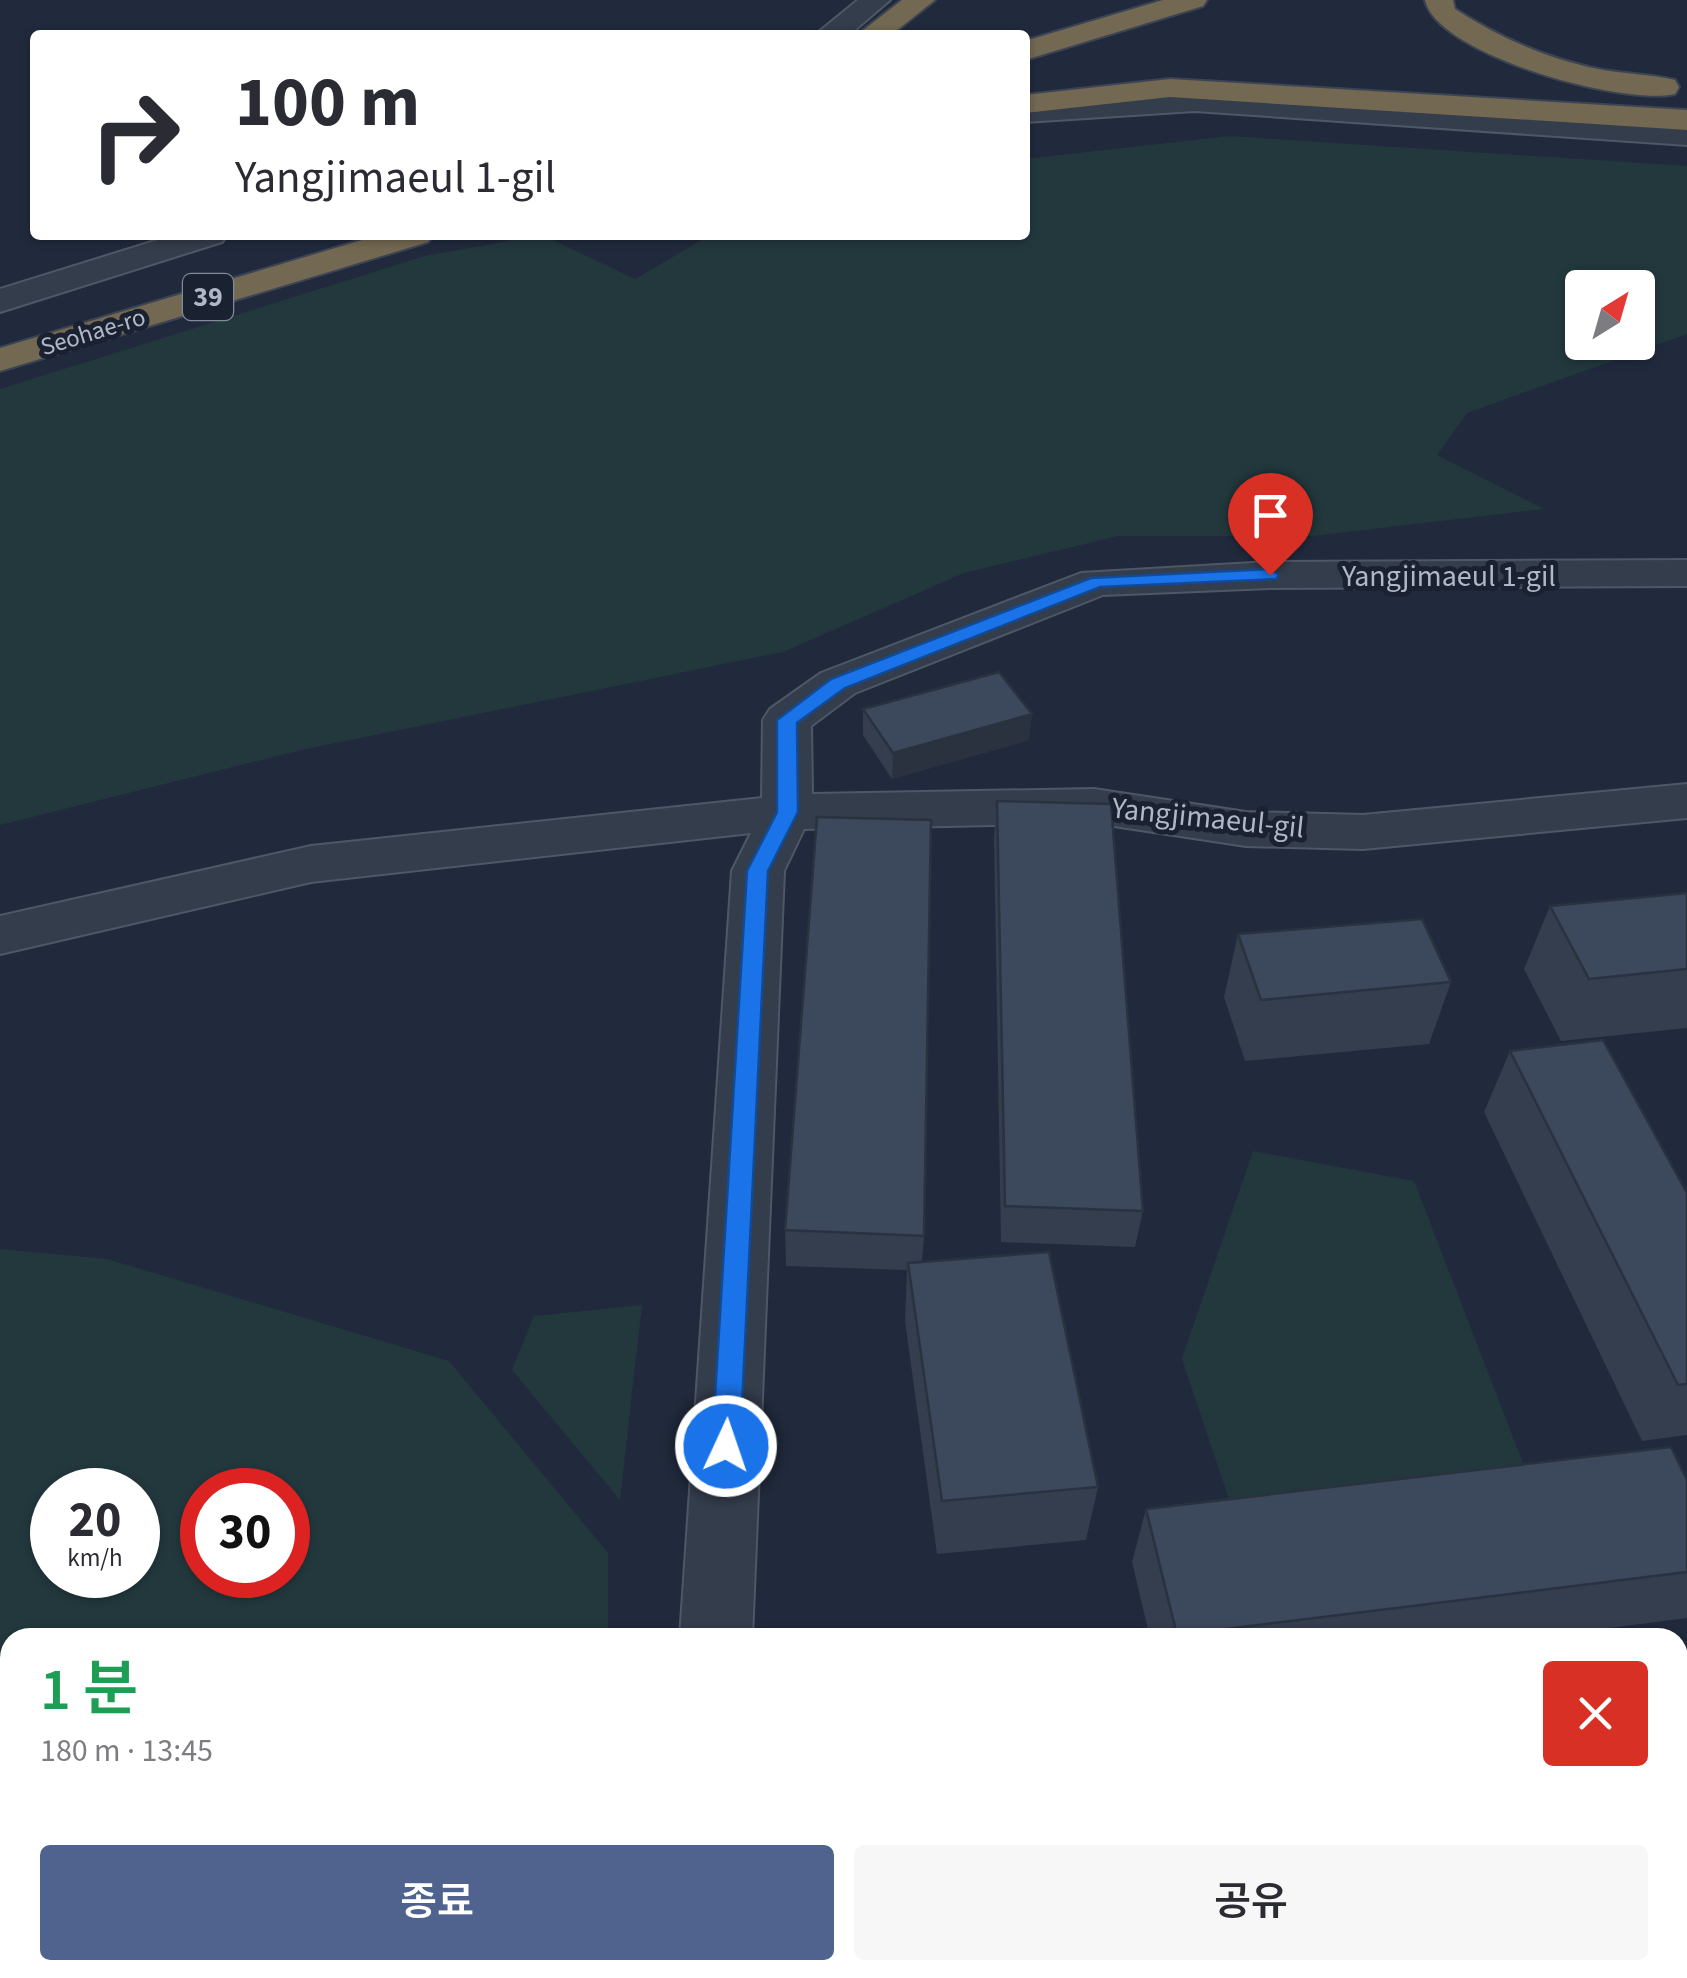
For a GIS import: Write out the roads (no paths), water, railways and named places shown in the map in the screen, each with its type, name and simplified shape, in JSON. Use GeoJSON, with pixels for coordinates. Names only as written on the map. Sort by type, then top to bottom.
{"type":"FeatureCollection","features":[{"type":"Feature","properties":{"kind":"highway"},"geometry":{"type":"LineString","coordinates":[[879,30],[921,0]]}},
{"type":"Feature","properties":{"kind":"highway"},"geometry":{"type":"LineString","coordinates":[[1030,34],[1114,0]]}},
{"type":"Feature","properties":{"kind":"highway"},"geometry":{"type":"LineString","coordinates":[[1030,37],[1193,0]]}},
{"type":"Feature","properties":{"kind":"highway"},"geometry":{"type":"LineString","coordinates":[[1439,0],[1442,14],[1495,46],[1560,69],[1625,84],[1687,90]]}},
{"type":"Feature","properties":{"kind":"highway"},"geometry":{"type":"LineString","coordinates":[[1030,103],[1170,88],[1687,120]]}},
{"type":"Feature","properties":{"kind":"highway","name":"Seohae-ro"},"geometry":{"type":"LineString","coordinates":[[0,329],[290,240]]}},
{"type":"Feature","properties":{"kind":"highway","name":"Seohae-ro"},"geometry":{"type":"LineString","coordinates":[[0,360],[399,240]]}},
{"type":"Feature","properties":{"kind":"street"},"geometry":{"type":"LineString","coordinates":[[837,30],[876,0]]}},
{"type":"Feature","properties":{"kind":"street"},"geometry":{"type":"LineString","coordinates":[[1030,112],[1195,102],[1687,135]]}},
{"type":"Feature","properties":{"kind":"street"},"geometry":{"type":"LineString","coordinates":[[0,301],[194,240]]}},
{"type":"Feature","properties":{"kind":"street","name":"Yangjimaeul 1-gil"},"geometry":{"type":"LineString","coordinates":[[717,1628],[758,871],[788,812],[787,720],[838,683],[1097,582],[1270,575],[1687,573]]}},
{"type":"Feature","properties":{"kind":"street","name":"Yangjimaeul-gil"},"geometry":{"type":"LineString","coordinates":[[0,935],[311,864],[788,812],[1094,806],[1246,829],[1363,832],[1687,801]]}}]}
